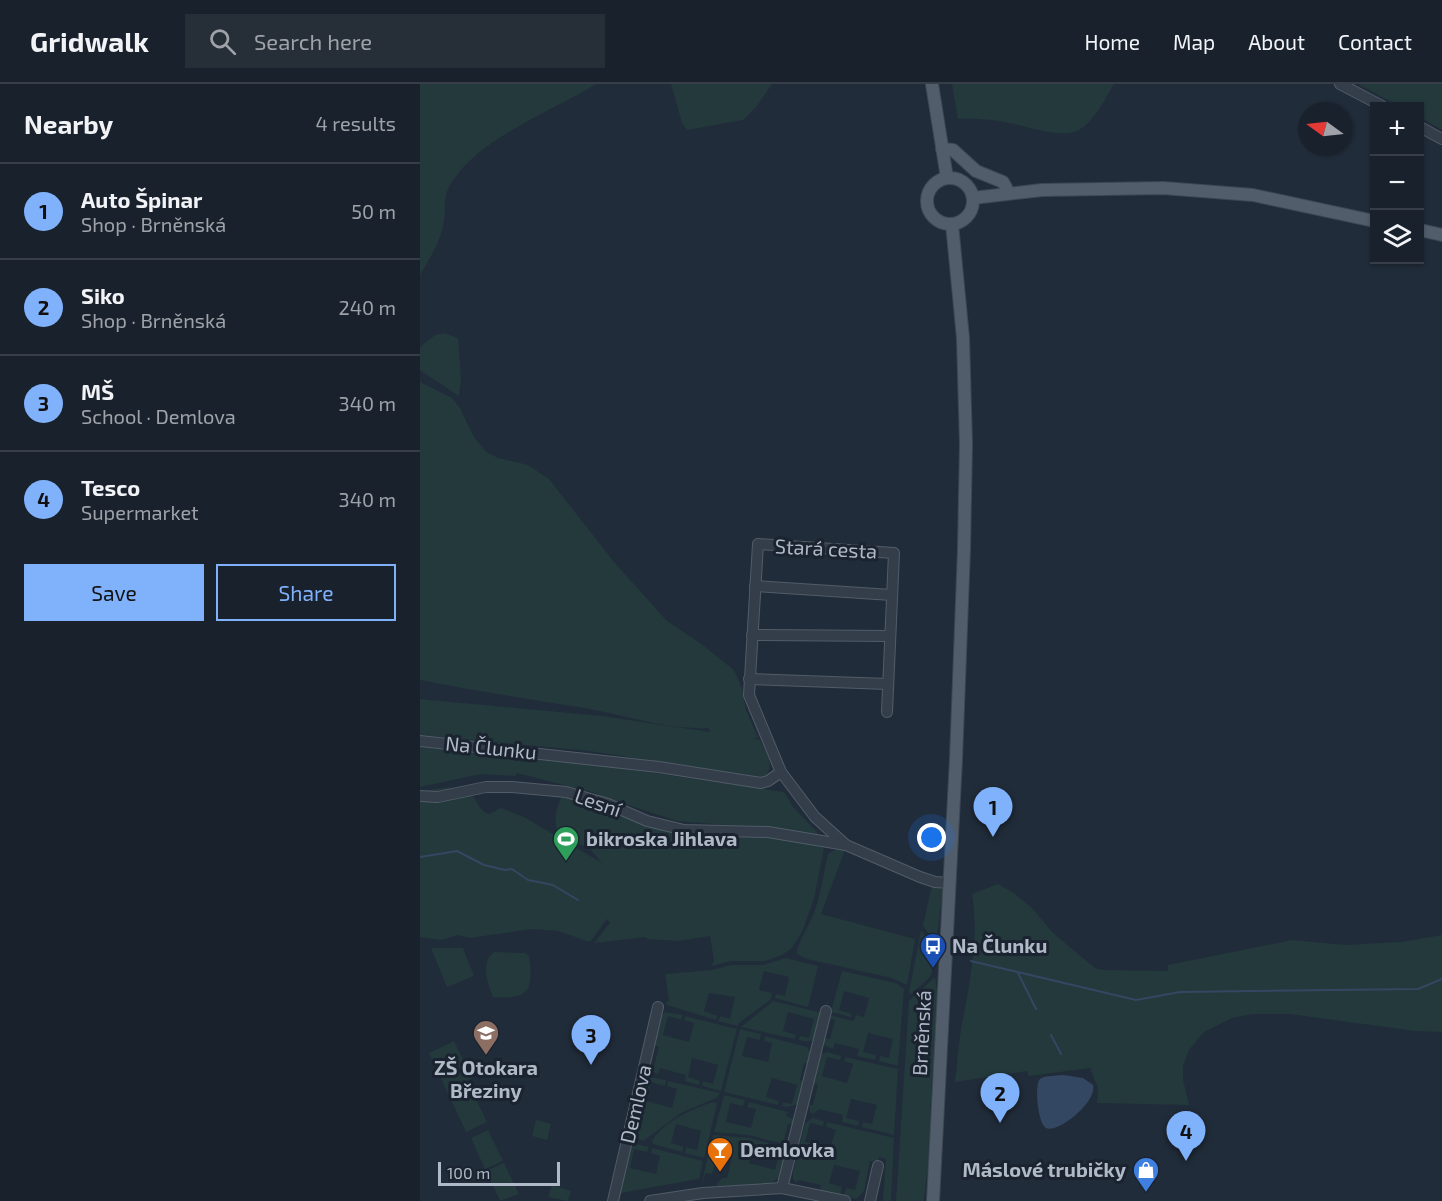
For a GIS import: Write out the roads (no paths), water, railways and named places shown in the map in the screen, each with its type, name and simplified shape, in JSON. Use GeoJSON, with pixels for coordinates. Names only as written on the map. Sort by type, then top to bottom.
{"type":"FeatureCollection","features":[{"type":"Feature","properties":{"kind":"main road"},"geometry":{"type":"LineString","coordinates":[[932,84],[947,178]]}},
{"type":"Feature","properties":{"kind":"main road"},"geometry":{"type":"LineString","coordinates":[[942,149],[953,150],[976,171],[1003,182],[1009,193]]}},
{"type":"Feature","properties":{"kind":"main road"},"geometry":{"type":"LineString","coordinates":[[947,178],[967,185],[973,198],[968,216],[952,224],[945,224],[934,218],[929,213],[926,200],[930,188],[940,179],[947,178]]}},
{"type":"Feature","properties":{"kind":"main road"},"geometry":{"type":"LineString","coordinates":[[973,198],[1042,190],[1133,188],[1224,193],[1253,195],[1370,220]]}},
{"type":"Feature","properties":{"kind":"main road","name":"Brněnská"},"geometry":{"type":"LineString","coordinates":[[933,1201],[956,759],[964,549],[966,444],[963,338],[952,224]]}},
{"type":"Feature","properties":{"kind":"main road"},"geometry":{"type":"LineString","coordinates":[[1424,231],[1442,235]]}},
{"type":"Feature","properties":{"kind":"street"},"geometry":{"type":"LineString","coordinates":[[1340,84],[1374,102]]}},
{"type":"Feature","properties":{"kind":"street"},"geometry":{"type":"LineString","coordinates":[[1424,130],[1442,140]]}},
{"type":"Feature","properties":{"kind":"street","name":"Stará cesta"},"geometry":{"type":"LineString","coordinates":[[781,772],[750,700],[749,679],[758,544],[894,553],[887,712]]}},
{"type":"Feature","properties":{"kind":"street","name":"Stará cesta"},"geometry":{"type":"LineString","coordinates":[[755,586],[892,595]]}},
{"type":"Feature","properties":{"kind":"street"},"geometry":{"type":"LineString","coordinates":[[752,635],[890,636]]}},
{"type":"Feature","properties":{"kind":"street"},"geometry":{"type":"LineString","coordinates":[[749,679],[888,684]]}},
{"type":"Feature","properties":{"kind":"street","name":"Na Člunku"},"geometry":{"type":"LineString","coordinates":[[420,741],[659,767],[761,783],[781,772]]}},
{"type":"Feature","properties":{"kind":"street"},"geometry":{"type":"LineString","coordinates":[[781,772],[815,817],[846,845],[920,877],[935,882],[950,883]]}},
{"type":"Feature","properties":{"kind":"street","name":"Lesní"},"geometry":{"type":"LineString","coordinates":[[420,796],[438,796],[486,787],[512,786],[587,797],[647,821],[684,830],[768,832],[846,845]]}},
{"type":"Feature","properties":{"kind":"street","name":"Demlova"},"geometry":{"type":"LineString","coordinates":[[613,1201],[658,1007]]}},
{"type":"Feature","properties":{"kind":"street"},"geometry":{"type":"LineString","coordinates":[[782,1188],[826,1011]]}},
{"type":"Feature","properties":{"kind":"street"},"geometry":{"type":"LineString","coordinates":[[870,1201],[878,1166]]}},
{"type":"Feature","properties":{"kind":"street"},"geometry":{"type":"LineString","coordinates":[[650,1201],[703,1193],[782,1188],[846,1201]]}},
{"type":"Feature","properties":{"kind":"water"},"geometry":{"type":"Polygon","coordinates":[[[1063,1075],[1083,1078],[1093,1085],[1093,1092],[1076,1115],[1059,1126],[1052,1129],[1046,1128],[1039,1112],[1038,1083],[1045,1077],[1063,1075]]]}},
{"type":"Feature","properties":{"kind":"waterway"},"geometry":{"type":"LineString","coordinates":[[420,857],[457,851],[484,865],[505,870],[512,869],[528,880],[553,885],[578,900]]}},
{"type":"Feature","properties":{"kind":"waterway"},"geometry":{"type":"LineString","coordinates":[[971,961],[1136,1000],[1180,992],[1418,989],[1442,979]]}},
{"type":"Feature","properties":{"kind":"waterway"},"geometry":{"type":"LineString","coordinates":[[1018,973],[1036,1009]]}},
{"type":"Feature","properties":{"kind":"waterway"},"geometry":{"type":"LineString","coordinates":[[1051,1035],[1061,1054]]}},
{"type":"Feature","properties":{"kind":"place","name":"Auto Špinar"},"geometry":{"type":"Point","coordinates":[993,837]}},
{"type":"Feature","properties":{"kind":"place","name":"bikroska Jihlava"},"geometry":{"type":"Point","coordinates":[566,862]}},
{"type":"Feature","properties":{"kind":"place","name":"Na Člunku"},"geometry":{"type":"Point","coordinates":[933,969]}},
{"type":"Feature","properties":{"kind":"place","name":"ZŠ Otokara Březiny"},"geometry":{"type":"Point","coordinates":[486,1056]}},
{"type":"Feature","properties":{"kind":"place","name":"MŠ"},"geometry":{"type":"Point","coordinates":[591,1065]}},
{"type":"Feature","properties":{"kind":"place","name":"Siko"},"geometry":{"type":"Point","coordinates":[1000,1123]}},
{"type":"Feature","properties":{"kind":"place","name":"Tesco"},"geometry":{"type":"Point","coordinates":[1186,1161]}},
{"type":"Feature","properties":{"kind":"place","name":"Demlovka"},"geometry":{"type":"Point","coordinates":[720,1173]}},
{"type":"Feature","properties":{"kind":"place","name":"Máslové trubičky"},"geometry":{"type":"Point","coordinates":[1146,1193]}}]}
